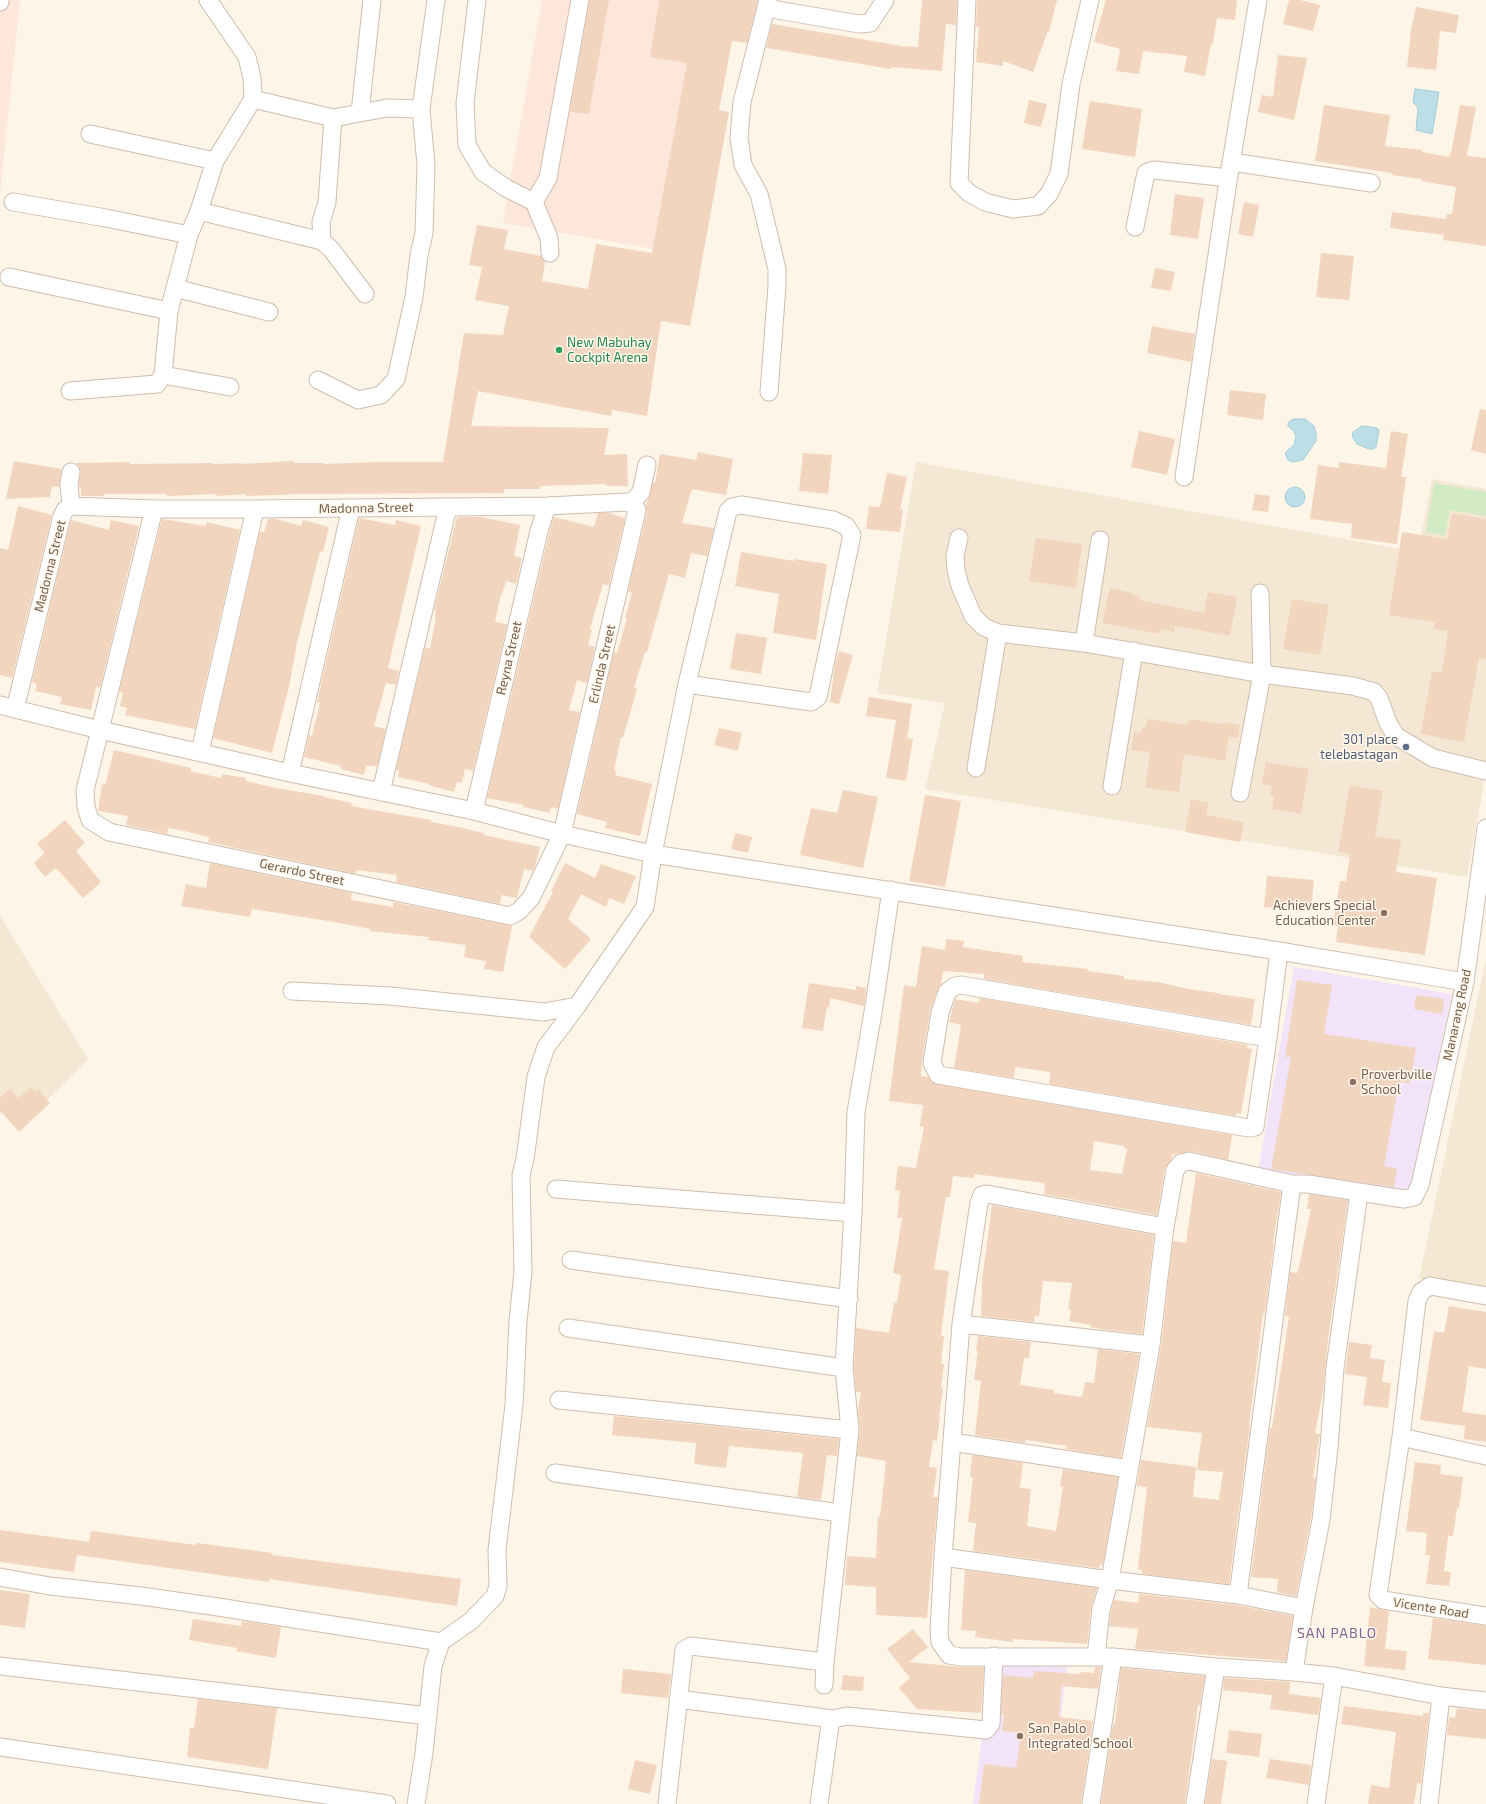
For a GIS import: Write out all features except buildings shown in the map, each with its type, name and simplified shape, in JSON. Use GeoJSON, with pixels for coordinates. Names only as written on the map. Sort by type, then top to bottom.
{"type":"FeatureCollection","features":[{"type":"Feature","properties":{"kind":"street"},"geometry":{"type":"LineString","coordinates":[[70,391],[157,384],[163,375],[169,311],[189,235],[199,211],[215,160],[252,99],[252,78],[247,56],[208,0]]}},
{"type":"Feature","properties":{"kind":"street"},"geometry":{"type":"LineString","coordinates":[[360,113],[372,0]]}},
{"type":"Feature","properties":{"kind":"street"},"geometry":{"type":"LineString","coordinates":[[318,380],[358,400],[381,395],[396,379],[414,297],[419,255],[424,233],[426,165],[421,109],[436,0]]}},
{"type":"Feature","properties":{"kind":"street"},"geometry":{"type":"LineString","coordinates":[[476,0],[465,103],[465,138],[467,145],[483,172],[506,188],[534,202],[549,238],[550,253]]}},
{"type":"Feature","properties":{"kind":"street"},"geometry":{"type":"LineString","coordinates":[[534,202],[548,178],[580,0]]}},
{"type":"Feature","properties":{"kind":"street"},"geometry":{"type":"LineString","coordinates":[[769,392],[777,269],[759,194],[743,165],[738,138],[742,102],[767,4],[859,24],[870,23],[885,0]]}},
{"type":"Feature","properties":{"kind":"street"},"geometry":{"type":"LineString","coordinates":[[967,0],[958,183],[969,193],[985,202],[1014,209],[1038,206],[1049,194],[1059,174],[1071,84],[1090,0]]}},
{"type":"Feature","properties":{"kind":"street"},"geometry":{"type":"LineString","coordinates":[[1184,477],[1230,170],[1258,0]]}},
{"type":"Feature","properties":{"kind":"street"},"geometry":{"type":"LineString","coordinates":[[252,99],[333,118],[387,108],[421,109]]}},
{"type":"Feature","properties":{"kind":"street"},"geometry":{"type":"LineString","coordinates":[[322,241],[321,222],[327,202],[333,118]]}},
{"type":"Feature","properties":{"kind":"street"},"geometry":{"type":"LineString","coordinates":[[90,134],[215,160]]}},
{"type":"Feature","properties":{"kind":"street"},"geometry":{"type":"LineString","coordinates":[[1135,227],[1146,173],[1154,170],[1230,170],[1371,183]]}},
{"type":"Feature","properties":{"kind":"street"},"geometry":{"type":"LineString","coordinates":[[13,202],[106,218],[189,235]]}},
{"type":"Feature","properties":{"kind":"street"},"geometry":{"type":"LineString","coordinates":[[199,211],[322,241],[331,249],[366,294]]}},
{"type":"Feature","properties":{"kind":"street"},"geometry":{"type":"LineString","coordinates":[[9,277],[169,311]]}},
{"type":"Feature","properties":{"kind":"street"},"geometry":{"type":"LineString","coordinates":[[175,288],[269,312]]}},
{"type":"Feature","properties":{"kind":"street"},"geometry":{"type":"LineString","coordinates":[[163,375],[230,387]]}},
{"type":"Feature","properties":{"kind":"street"},"geometry":{"type":"LineString","coordinates":[[628,502],[641,492],[647,466]]}},
{"type":"Feature","properties":{"kind":"street"},"geometry":{"type":"LineString","coordinates":[[71,472],[69,484],[71,506]]}},
{"type":"Feature","properties":{"kind":"street","name":"Madonna Street"},"geometry":{"type":"LineString","coordinates":[[628,502],[547,506],[255,509],[154,509],[71,506],[65,510],[62,516],[8,707],[100,730],[290,773],[474,811],[562,834],[653,854],[1279,951],[1465,982]]}},
{"type":"Feature","properties":{"kind":"street","name":"Erlinda Street"},"geometry":{"type":"LineString","coordinates":[[562,834],[637,510],[628,502]]}},
{"type":"Feature","properties":{"kind":"street"},"geometry":{"type":"LineString","coordinates":[[416,1804],[434,1666],[441,1642],[471,1621],[486,1607],[495,1596],[498,1586],[497,1550],[514,1405],[518,1321],[523,1272],[521,1175],[525,1159],[536,1077],[546,1047],[577,1006],[645,907],[653,854],[687,684],[728,511],[732,507],[741,505],[833,520],[846,526],[852,535],[818,698],[811,702],[687,684]]}},
{"type":"Feature","properties":{"kind":"street","name":"Reyna Street"},"geometry":{"type":"LineString","coordinates":[[474,811],[538,531],[547,506]]}},
{"type":"Feature","properties":{"kind":"street"},"geometry":{"type":"LineString","coordinates":[[381,792],[448,507]]}},
{"type":"Feature","properties":{"kind":"street"},"geometry":{"type":"LineString","coordinates":[[290,773],[351,508]]}},
{"type":"Feature","properties":{"kind":"street"},"geometry":{"type":"LineString","coordinates":[[100,730],[154,509]]}},
{"type":"Feature","properties":{"kind":"street"},"geometry":{"type":"LineString","coordinates":[[200,752],[255,509]]}},
{"type":"Feature","properties":{"kind":"street"},"geometry":{"type":"LineString","coordinates":[[959,538],[956,556],[956,570],[966,603],[973,616],[984,627],[998,633],[1084,643],[1262,674],[1353,686],[1374,692],[1379,698],[1388,723],[1396,736],[1433,758],[1486,771]]}},
{"type":"Feature","properties":{"kind":"street"},"geometry":{"type":"LineString","coordinates":[[1084,643],[1100,540]]}},
{"type":"Feature","properties":{"kind":"street"},"geometry":{"type":"LineString","coordinates":[[1240,793],[1262,674],[1260,593]]}},
{"type":"Feature","properties":{"kind":"street"},"geometry":{"type":"LineString","coordinates":[[976,768],[998,633]]}},
{"type":"Feature","properties":{"kind":"street"},"geometry":{"type":"LineString","coordinates":[[1112,786],[1134,651]]}},
{"type":"Feature","properties":{"kind":"street","name":"Gerardo Street"},"geometry":{"type":"LineString","coordinates":[[100,730],[85,790],[86,807],[90,820],[109,832],[510,916],[519,911],[530,898],[562,834]]}},
{"type":"Feature","properties":{"kind":"street","name":"Manarang Road"},"geometry":{"type":"LineString","coordinates":[[1359,1193],[1404,1199],[1414,1197],[1420,1185],[1465,982],[1486,828]]}},
{"type":"Feature","properties":{"kind":"street"},"geometry":{"type":"LineString","coordinates":[[824,1685],[840,1513],[850,1430],[844,1368],[849,1299],[856,1112],[874,1006],[891,890]]}},
{"type":"Feature","properties":{"kind":"street"},"geometry":{"type":"LineString","coordinates":[[1268,1038],[961,985],[955,986],[947,992],[940,1013],[932,1063],[938,1075],[1249,1128],[1256,1126],[1268,1038],[1279,951]]}},
{"type":"Feature","properties":{"kind":"street"},"geometry":{"type":"LineString","coordinates":[[292,991],[397,997],[544,1012],[577,1006]]}},
{"type":"Feature","properties":{"kind":"street"},"geometry":{"type":"LineString","coordinates":[[1096,1657],[1101,1609],[1110,1580],[1151,1345],[1165,1227],[1175,1170],[1181,1163],[1193,1161],[1292,1184],[1308,1184],[1359,1193],[1335,1368],[1329,1447],[1320,1520],[1294,1672]]}},
{"type":"Feature","properties":{"kind":"street"},"geometry":{"type":"LineString","coordinates":[[1238,1595],[1292,1184]]}},
{"type":"Feature","properties":{"kind":"street"},"geometry":{"type":"LineString","coordinates":[[556,1189],[853,1213]]}},
{"type":"Feature","properties":{"kind":"street"},"geometry":{"type":"LineString","coordinates":[[1165,1227],[988,1194],[982,1195],[979,1203],[961,1324],[943,1557],[939,1631],[940,1642],[949,1655],[961,1657],[1113,1657],[1216,1667],[1294,1672],[1334,1676],[1441,1696],[1486,1701]]}},
{"type":"Feature","properties":{"kind":"street"},"geometry":{"type":"LineString","coordinates":[[571,1260],[849,1299]]}},
{"type":"Feature","properties":{"kind":"street"},"geometry":{"type":"LineString","coordinates":[[1486,1296],[1430,1286],[1422,1292],[1416,1301],[1401,1437],[1486,1456]]}},
{"type":"Feature","properties":{"kind":"street"},"geometry":{"type":"LineString","coordinates":[[961,1324],[1151,1345]]}},
{"type":"Feature","properties":{"kind":"street"},"geometry":{"type":"LineString","coordinates":[[568,1328],[844,1368]]}},
{"type":"Feature","properties":{"kind":"street"},"geometry":{"type":"LineString","coordinates":[[559,1400],[850,1430]]}},
{"type":"Feature","properties":{"kind":"street","name":"Vicente Road"},"geometry":{"type":"LineString","coordinates":[[1401,1437],[1378,1595],[1383,1600],[1486,1616]]}},
{"type":"Feature","properties":{"kind":"street"},"geometry":{"type":"LineString","coordinates":[[952,1442],[1129,1469]]}},
{"type":"Feature","properties":{"kind":"street"},"geometry":{"type":"LineString","coordinates":[[555,1473],[840,1513]]}},
{"type":"Feature","properties":{"kind":"street"},"geometry":{"type":"LineString","coordinates":[[943,1557],[1110,1580],[1238,1595],[1304,1608]]}},
{"type":"Feature","properties":{"kind":"street"},"geometry":{"type":"LineString","coordinates":[[0,1577],[50,1586],[142,1596],[234,1609],[441,1642]]}},
{"type":"Feature","properties":{"kind":"street"},"geometry":{"type":"LineString","coordinates":[[667,1804],[684,1650],[691,1646],[825,1662]]}},
{"type":"Feature","properties":{"kind":"street"},"geometry":{"type":"LineString","coordinates":[[678,1699],[833,1719],[847,1716],[986,1730],[991,1724],[994,1656]]}},
{"type":"Feature","properties":{"kind":"street"},"geometry":{"type":"LineString","coordinates":[[1091,1804],[1113,1657]]}},
{"type":"Feature","properties":{"kind":"street"},"geometry":{"type":"LineString","coordinates":[[0,1666],[428,1716]]}},
{"type":"Feature","properties":{"kind":"street"},"geometry":{"type":"LineString","coordinates":[[1195,1804],[1216,1667]]}},
{"type":"Feature","properties":{"kind":"street"},"geometry":{"type":"LineString","coordinates":[[1316,1804],[1334,1676]]}},
{"type":"Feature","properties":{"kind":"street"},"geometry":{"type":"LineString","coordinates":[[1429,1804],[1441,1696]]}},
{"type":"Feature","properties":{"kind":"street"},"geometry":{"type":"LineString","coordinates":[[819,1804],[833,1719]]}},
{"type":"Feature","properties":{"kind":"street"},"geometry":{"type":"LineString","coordinates":[[0,1748],[387,1804]]}},
{"type":"Feature","properties":{"kind":"shaded area"},"geometry":{"type":"Polygon","coordinates":[[[0,0],[20,0],[0,194],[0,0]]]}},
{"type":"Feature","properties":{"kind":"shaded area"},"geometry":{"type":"Polygon","coordinates":[[[542,0],[718,0],[677,253],[503,223],[542,0]]]}},
{"type":"Feature","properties":{"kind":"shaded area"},"geometry":{"type":"Polygon","coordinates":[[[916,462],[1418,552],[1432,479],[1486,489],[1486,772],[1467,877],[925,789],[945,703],[877,693],[916,462]]]}},
{"type":"Feature","properties":{"kind":"shaded area"},"geometry":{"type":"Polygon","coordinates":[[[0,916],[88,1059],[29,1118],[0,1113],[0,916]]]}},
{"type":"Feature","properties":{"kind":"shaded area"},"geometry":{"type":"Polygon","coordinates":[[[1486,958],[1486,1290],[1419,1279],[1486,958]]]}},
{"type":"Feature","properties":{"kind":"shaded area","name":"Proverbville School"},"geometry":{"type":"Polygon","coordinates":[[[1294,967],[1452,994],[1409,1194],[1258,1171],[1294,967]]]}},
{"type":"Feature","properties":{"kind":"shaded area","name":"San Pablo Integrated School"},"geometry":{"type":"Polygon","coordinates":[[[992,1662],[1067,1667],[1050,1804],[973,1804],[992,1662]]]}},
{"type":"Feature","properties":{"kind":"green space"},"geometry":{"type":"Polygon","coordinates":[[[1434,483],[1486,492],[1486,516],[1450,510],[1445,536],[1426,532],[1434,483]]]}},
{"type":"Feature","properties":{"kind":"water"},"geometry":{"type":"Polygon","coordinates":[[[1415,89],[1439,92],[1432,134],[1416,130],[1418,108],[1413,102],[1415,89]]]}},
{"type":"Feature","properties":{"kind":"water"},"geometry":{"type":"Polygon","coordinates":[[[1305,419],[1314,426],[1316,441],[1303,460],[1293,462],[1288,460],[1285,453],[1294,445],[1296,436],[1293,430],[1288,426],[1288,423],[1291,420],[1305,419]]]}},
{"type":"Feature","properties":{"kind":"water"},"geometry":{"type":"Polygon","coordinates":[[[1362,426],[1377,428],[1379,430],[1376,447],[1374,449],[1369,449],[1357,444],[1352,436],[1353,432],[1362,426]]]}},
{"type":"Feature","properties":{"kind":"water"},"geometry":{"type":"Polygon","coordinates":[[[1291,487],[1299,487],[1305,493],[1305,501],[1299,507],[1291,507],[1285,501],[1285,493],[1291,487]]]}},
{"type":"Feature","properties":{"kind":"place","name":"New Mabuhay Cockpit Arena"},"geometry":{"type":"Point","coordinates":[559,350]}},
{"type":"Feature","properties":{"kind":"place","name":"301 place telebastagan"},"geometry":{"type":"Point","coordinates":[1406,747]}},
{"type":"Feature","properties":{"kind":"place","name":"Achievers Special Education Center"},"geometry":{"type":"Point","coordinates":[1384,913]}},
{"type":"Feature","properties":{"kind":"place","name":"Proverbville School"},"geometry":{"type":"Point","coordinates":[1353,1082]}},
{"type":"Feature","properties":{"kind":"place","name":"San Pablo Integrated School"},"geometry":{"type":"Point","coordinates":[1020,1736]}},
{"type":"Feature","properties":{"kind":"district","name":"SAN PABLO"},"geometry":{"type":"Point","coordinates":[1337,1633]}}]}
